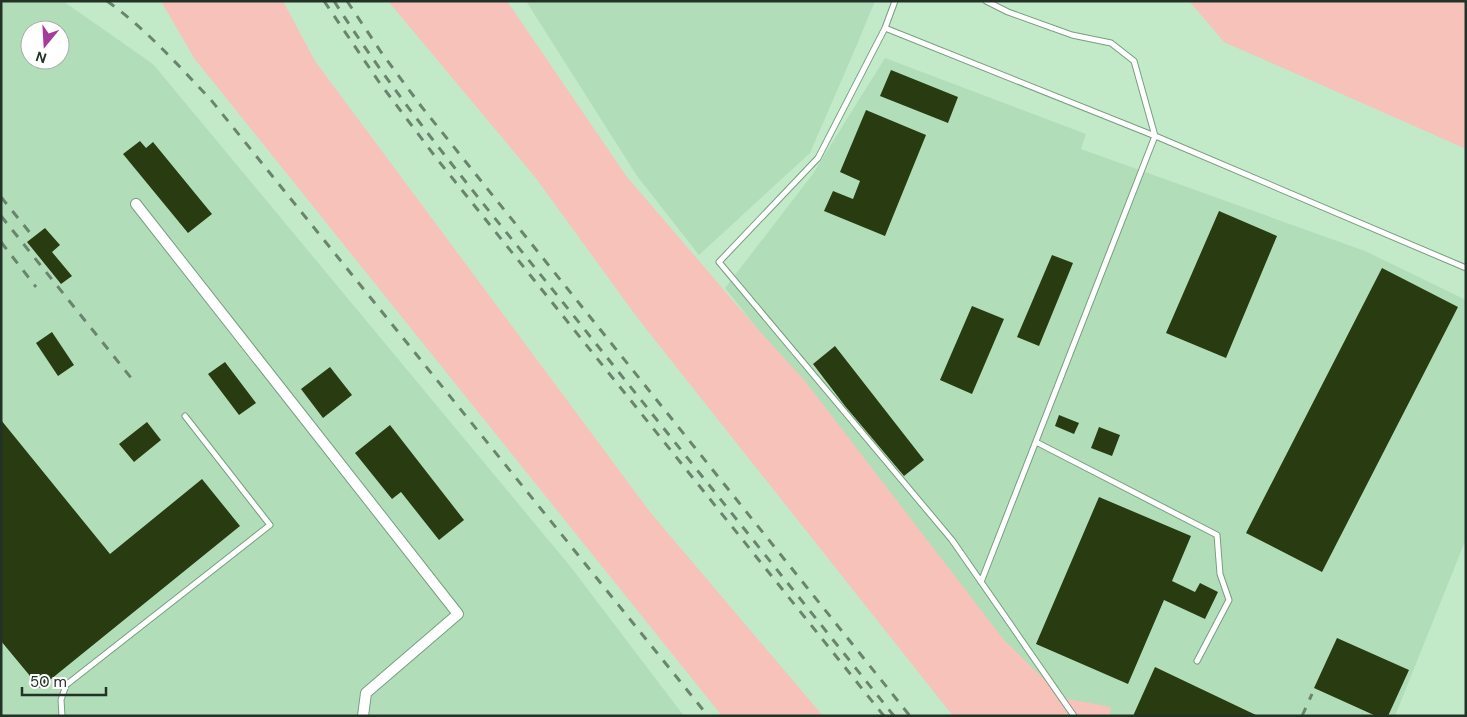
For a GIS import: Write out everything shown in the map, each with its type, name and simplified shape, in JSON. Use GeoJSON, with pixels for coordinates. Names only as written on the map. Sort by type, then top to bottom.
{"type":"FeatureCollection","features":[{"type":"Feature","properties":{"kind":"street"},"geometry":{"type":"LineString","coordinates":[[136,204],[458,614],[366,693],[363,716]]}},
{"type":"Feature","properties":{"kind":"lane"},"geometry":{"type":"LineString","coordinates":[[895,1],[885,28],[818,158],[719,262],[952,540],[1074,716]]}},
{"type":"Feature","properties":{"kind":"lane"},"geometry":{"type":"LineString","coordinates":[[981,582],[1155,136],[1134,61],[1111,43],[1072,35],[1008,12],[986,1]]}},
{"type":"Feature","properties":{"kind":"lane"},"geometry":{"type":"LineString","coordinates":[[885,28],[1155,136]]}},
{"type":"Feature","properties":{"kind":"lane"},"geometry":{"type":"LineString","coordinates":[[1146,132],[1466,268]]}},
{"type":"Feature","properties":{"kind":"lane"},"geometry":{"type":"LineString","coordinates":[[62,716],[61,700],[66,684],[270,526],[185,416]]}},
{"type":"Feature","properties":{"kind":"lane"},"geometry":{"type":"LineString","coordinates":[[1036,442],[1217,535],[1220,574],[1229,600],[1197,661]]}},
{"type":"Feature","properties":{"kind":"shaded area"},"geometry":{"type":"Polygon","coordinates":[[[1,1],[63,1],[153,64],[570,566],[684,716],[1,716],[1,1]]]}},
{"type":"Feature","properties":{"kind":"shaded area"},"geometry":{"type":"Polygon","coordinates":[[[161,1],[283,1],[315,61],[650,512],[823,716],[722,716],[194,58],[161,1]]]}},
{"type":"Feature","properties":{"kind":"shaded area"},"geometry":{"type":"Polygon","coordinates":[[[388,1],[507,1],[627,177],[754,325],[805,381],[1004,640],[1063,698],[1111,707],[1110,716],[953,716],[639,320],[535,177],[388,1]]]}},
{"type":"Feature","properties":{"kind":"shaded area"},"geometry":{"type":"Polygon","coordinates":[[[526,1],[875,1],[810,153],[699,255],[637,176],[526,1]]]}},
{"type":"Feature","properties":{"kind":"shaded area"},"geometry":{"type":"Polygon","coordinates":[[[1189,1],[1466,1],[1466,149],[1224,42],[1189,1]]]}},
{"type":"Feature","properties":{"kind":"shaded area"},"geometry":{"type":"Polygon","coordinates":[[[885,58],[1086,134],[1081,149],[1365,251],[1466,300],[1466,539],[1395,716],[1064,716],[725,288],[812,175],[885,58]]]}},
{"type":"Feature","properties":{"kind":"building"},"geometry":{"type":"Polygon","coordinates":[[[891,70],[958,97],[948,123],[880,96],[891,70]]]}},
{"type":"Feature","properties":{"kind":"building"},"geometry":{"type":"Polygon","coordinates":[[[866,110],[926,135],[885,236],[824,211],[833,191],[853,199],[860,181],[840,172],[866,110]]]}},
{"type":"Feature","properties":{"kind":"building"},"geometry":{"type":"Polygon","coordinates":[[[140,141],[146,148],[153,142],[212,214],[188,233],[123,154],[140,141]]]}},
{"type":"Feature","properties":{"kind":"building"},"geometry":{"type":"Polygon","coordinates":[[[1219,211],[1277,236],[1226,358],[1166,333],[1219,211]]]}},
{"type":"Feature","properties":{"kind":"building"},"geometry":{"type":"Polygon","coordinates":[[[45,228],[60,245],[52,252],[72,276],[61,284],[27,242],[45,228]]]}},
{"type":"Feature","properties":{"kind":"building"},"geometry":{"type":"Polygon","coordinates":[[[1052,255],[1073,263],[1039,346],[1017,337],[1052,255]]]}},
{"type":"Feature","properties":{"kind":"building"},"geometry":{"type":"Polygon","coordinates":[[[1382,268],[1458,307],[1322,572],[1246,533],[1382,268]]]}},
{"type":"Feature","properties":{"kind":"building"},"geometry":{"type":"Polygon","coordinates":[[[972,306],[1004,319],[972,394],[940,380],[972,306]]]}},
{"type":"Feature","properties":{"kind":"building"},"geometry":{"type":"Polygon","coordinates":[[[52,332],[74,365],[58,376],[36,343],[52,332]]]}},
{"type":"Feature","properties":{"kind":"building"},"geometry":{"type":"Polygon","coordinates":[[[835,346],[924,460],[904,476],[845,406],[813,364],[835,346]]]}},
{"type":"Feature","properties":{"kind":"building"},"geometry":{"type":"Polygon","coordinates":[[[225,362],[256,403],[239,415],[208,374],[225,362]]]}},
{"type":"Feature","properties":{"kind":"building"},"geometry":{"type":"Polygon","coordinates":[[[330,367],[352,395],[323,418],[301,389],[330,367]]]}},
{"type":"Feature","properties":{"kind":"building"},"geometry":{"type":"Polygon","coordinates":[[[1059,415],[1079,423],[1074,434],[1055,426],[1059,415]]]}},
{"type":"Feature","properties":{"kind":"building"},"geometry":{"type":"Polygon","coordinates":[[[1,420],[110,554],[202,479],[240,526],[40,688],[1,641],[1,420]]]}},
{"type":"Feature","properties":{"kind":"building"},"geometry":{"type":"Polygon","coordinates":[[[147,422],[161,440],[134,462],[119,444],[147,422]]]}},
{"type":"Feature","properties":{"kind":"building"},"geometry":{"type":"Polygon","coordinates":[[[390,425],[464,520],[439,540],[401,492],[392,499],[355,453],[390,425]]]}},
{"type":"Feature","properties":{"kind":"building"},"geometry":{"type":"Polygon","coordinates":[[[1099,427],[1120,435],[1112,456],[1091,448],[1099,427]]]}},
{"type":"Feature","properties":{"kind":"building"},"geometry":{"type":"Polygon","coordinates":[[[1099,497],[1191,536],[1172,581],[1195,592],[1200,583],[1218,592],[1205,619],[1164,600],[1128,684],[1036,644],[1099,497]]]}},
{"type":"Feature","properties":{"kind":"building"},"geometry":{"type":"Polygon","coordinates":[[[1337,638],[1409,670],[1388,716],[1376,716],[1314,688],[1337,638]]]}},
{"type":"Feature","properties":{"kind":"building"},"geometry":{"type":"Polygon","coordinates":[[[1155,667],[1258,716],[1133,716],[1155,667]]]}},
{"type":"Feature","properties":{"kind":"railway"},"geometry":{"type":"LineString","coordinates":[[107,1],[148,35],[211,100],[708,716]]}},
{"type":"Feature","properties":{"kind":"railway"},"geometry":{"type":"LineString","coordinates":[[324,1],[379,82],[437,159],[884,716]]}},
{"type":"Feature","properties":{"kind":"railway"},"geometry":{"type":"LineString","coordinates":[[334,1],[389,81],[447,158],[894,716]]}},
{"type":"Feature","properties":{"kind":"railway"},"geometry":{"type":"LineString","coordinates":[[347,1],[381,52],[421,106],[910,716]]}},
{"type":"Feature","properties":{"kind":"railway"},"geometry":{"type":"LineString","coordinates":[[1,197],[31,234]]}},
{"type":"Feature","properties":{"kind":"railway"},"geometry":{"type":"LineString","coordinates":[[1,216],[136,384]]}},
{"type":"Feature","properties":{"kind":"railway"},"geometry":{"type":"LineString","coordinates":[[1,242],[36,287]]}},
{"type":"Feature","properties":{"kind":"railway"},"geometry":{"type":"LineString","coordinates":[[1302,716],[1312,694]]}}]}
